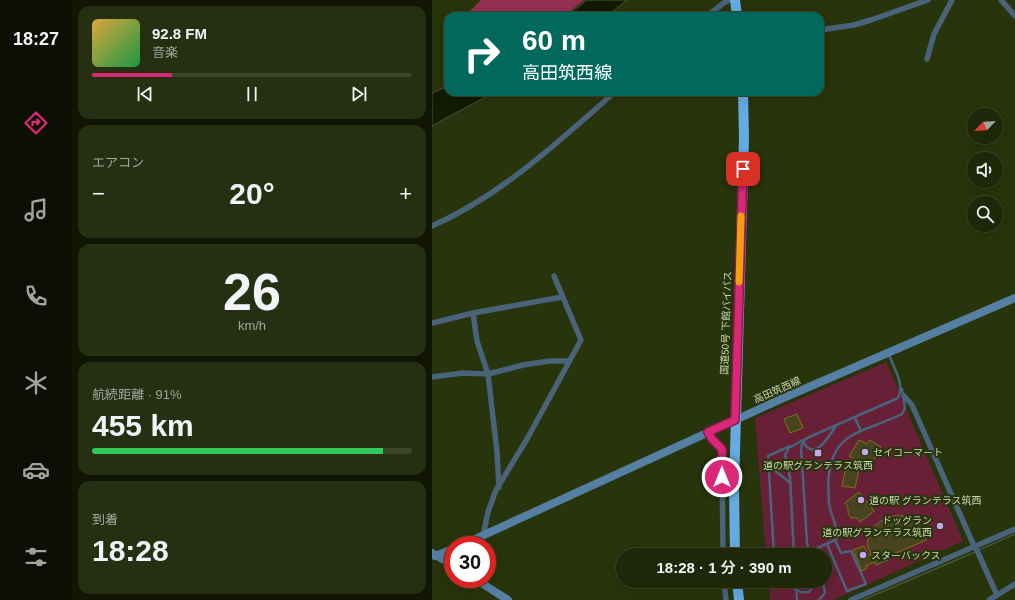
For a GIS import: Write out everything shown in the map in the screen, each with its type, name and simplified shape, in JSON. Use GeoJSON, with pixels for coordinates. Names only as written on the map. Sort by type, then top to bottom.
{"type":"FeatureCollection","features":[{"type":"Feature","properties":{"kind":"highway"},"geometry":{"type":"LineString","coordinates":[[735,0],[737,12]]}},
{"type":"Feature","properties":{"kind":"highway","name":"国道50号 下館バイパス"},"geometry":{"type":"LineString","coordinates":[[735,548],[735,420],[744,138],[743,96]]}},
{"type":"Feature","properties":{"kind":"highway"},"geometry":{"type":"LineString","coordinates":[[738,588],[739,600]]}},
{"type":"Feature","properties":{"kind":"main road","name":"高田筑西線"},"geometry":{"type":"LineString","coordinates":[[483,536],[708,432],[888,352],[1015,298]]}},
{"type":"Feature","properties":{"kind":"main road"},"geometry":{"type":"LineString","coordinates":[[434,555],[444,552]]}},
{"type":"Feature","properties":{"kind":"main road"},"geometry":{"type":"LineString","coordinates":[[434,555],[444,560]]}},
{"type":"Feature","properties":{"kind":"main road"},"geometry":{"type":"LineString","coordinates":[[489,588],[508,600]]}},
{"type":"Feature","properties":{"kind":"street"},"geometry":{"type":"LineString","coordinates":[[712,12],[730,0]]}},
{"type":"Feature","properties":{"kind":"street"},"geometry":{"type":"LineString","coordinates":[[824,29],[854,25],[928,0]]}},
{"type":"Feature","properties":{"kind":"street"},"geometry":{"type":"LineString","coordinates":[[927,59],[934,34],[952,0]]}},
{"type":"Feature","properties":{"kind":"street"},"geometry":{"type":"LineString","coordinates":[[1001,0],[1015,16]]}},
{"type":"Feature","properties":{"kind":"street"},"geometry":{"type":"LineString","coordinates":[[432,226],[475,203],[520,173],[610,96]]}},
{"type":"Feature","properties":{"kind":"street"},"geometry":{"type":"LineString","coordinates":[[483,536],[488,512],[496,490],[527,439],[581,340],[554,276]]}},
{"type":"Feature","properties":{"kind":"street"},"geometry":{"type":"LineString","coordinates":[[432,323],[473,313],[562,297]]}},
{"type":"Feature","properties":{"kind":"street"},"geometry":{"type":"LineString","coordinates":[[473,313],[477,341],[488,374],[497,452],[499,487]]}},
{"type":"Feature","properties":{"kind":"street"},"geometry":{"type":"LineString","coordinates":[[432,377],[463,373],[488,374],[536,363],[569,361]]}},
{"type":"Feature","properties":{"kind":"street"},"geometry":{"type":"LineString","coordinates":[[904,396],[912,405],[997,595]]}},
{"type":"Feature","properties":{"kind":"street"},"geometry":{"type":"LineString","coordinates":[[708,432],[712,439],[722,449],[723,548]]}},
{"type":"Feature","properties":{"kind":"street"},"geometry":{"type":"LineString","coordinates":[[851,600],[976,548],[1015,529]]}},
{"type":"Feature","properties":{"kind":"street"},"geometry":{"type":"LineString","coordinates":[[989,600],[1015,584]]}},
{"type":"Feature","properties":{"kind":"street"},"geometry":{"type":"LineString","coordinates":[[725,588],[726,600]]}},
{"type":"Feature","properties":{"kind":"lane"},"geometry":{"type":"LineString","coordinates":[[819,548],[835,540],[838,536],[830,504],[828,475],[834,454],[851,436],[902,414],[905,408],[904,396],[888,352]]}},
{"type":"Feature","properties":{"kind":"lane"},"geometry":{"type":"LineString","coordinates":[[774,548],[768,456],[898,398],[901,393],[901,387]]}},
{"type":"Feature","properties":{"kind":"lane"},"geometry":{"type":"LineString","coordinates":[[855,418],[861,431]]}},
{"type":"Feature","properties":{"kind":"lane"},"geometry":{"type":"LineString","coordinates":[[803,442],[811,450],[815,450],[820,447],[837,426]]}},
{"type":"Feature","properties":{"kind":"lane"},"geometry":{"type":"LineString","coordinates":[[807,438],[803,442],[800,451],[808,548]]}},
{"type":"Feature","properties":{"kind":"lane"},"geometry":{"type":"LineString","coordinates":[[792,445],[785,455],[790,483],[794,548]]}},
{"type":"Feature","properties":{"kind":"lane"},"geometry":{"type":"LineString","coordinates":[[768,465],[790,483]]}},
{"type":"Feature","properties":{"kind":"lane"},"geometry":{"type":"LineString","coordinates":[[827,544],[847,591],[866,584],[851,551],[841,553],[835,540]]}},
{"type":"Feature","properties":{"kind":"lane"},"geometry":{"type":"LineString","coordinates":[[793,588],[796,591],[804,593],[809,592],[812,588]]}},
{"type":"Feature","properties":{"kind":"lane"},"geometry":{"type":"LineString","coordinates":[[819,600],[825,593],[824,588]]}},
{"type":"Feature","properties":{"kind":"lane"},"geometry":{"type":"LineString","coordinates":[[796,591],[797,600]]}},
{"type":"Feature","properties":{"kind":"shaded area"},"geometry":{"type":"Polygon","coordinates":[[[481,0],[584,0],[569,12],[469,12],[481,0]]]}},
{"type":"Feature","properties":{"kind":"shaded area"},"geometry":{"type":"Polygon","coordinates":[[[587,0],[627,0],[612,12],[571,12],[587,0]]]}},
{"type":"Feature","properties":{"kind":"shaded area"},"geometry":{"type":"Polygon","coordinates":[[[444,88],[444,96],[487,96],[432,126],[432,93],[444,88]]]}},
{"type":"Feature","properties":{"kind":"shaded area"},"geometry":{"type":"Polygon","coordinates":[[[886,362],[963,541],[833,600],[770,600],[769,588],[832,588],[832,548],[765,548],[755,418],[886,362]]]}},
{"type":"Feature","properties":{"kind":"building"},"geometry":{"type":"Polygon","coordinates":[[[797,414],[803,428],[790,433],[784,419],[797,414]]]}},
{"type":"Feature","properties":{"kind":"building","name":"セイコーマート"},"geometry":{"type":"Polygon","coordinates":[[[859,440],[867,444],[870,440],[881,447],[869,468],[849,456],[859,440]]]}},
{"type":"Feature","properties":{"kind":"building"},"geometry":{"type":"Polygon","coordinates":[[[846,467],[859,470],[855,488],[842,486],[846,467]]]}},
{"type":"Feature","properties":{"kind":"building"},"geometry":{"type":"Polygon","coordinates":[[[859,492],[874,511],[860,522],[857,518],[851,518],[848,513],[848,507],[845,503],[859,492]]]}},
{"type":"Feature","properties":{"kind":"building"},"geometry":{"type":"Polygon","coordinates":[[[892,516],[903,516],[918,522],[926,540],[887,557],[888,560],[876,565],[875,562],[866,566],[867,568],[862,571],[853,550],[864,546],[868,555],[871,554],[867,544],[869,535],[876,525],[892,516]]]}},
{"type":"Feature","properties":{"kind":"waterway"},"geometry":{"type":"LineString","coordinates":[[979,550],[1015,534]]}},
{"type":"Feature","properties":{"kind":"waterway"},"geometry":{"type":"LineString","coordinates":[[863,600],[975,552]]}},
{"type":"Feature","properties":{"kind":"slow traffic"},"geometry":{"type":"LineString","coordinates":[[739,282],[741,216]]}},
{"type":"Feature","properties":{"kind":"place","name":"セイコーマート"},"geometry":{"type":"Point","coordinates":[865,452]}},
{"type":"Feature","properties":{"kind":"place","name":"道の駅グランテラス筑西"},"geometry":{"type":"Point","coordinates":[818,453]}},
{"type":"Feature","properties":{"kind":"place","name":"道の駅 グランテラス筑西"},"geometry":{"type":"Point","coordinates":[861,500]}},
{"type":"Feature","properties":{"kind":"place","name":"ドッグラン 道の駅グランテラス筑西"},"geometry":{"type":"Point","coordinates":[940,526]}},
{"type":"Feature","properties":{"kind":"place","name":"スターバックス"},"geometry":{"type":"Point","coordinates":[863,555]}},
{"type":"Feature","properties":{"kind":"route"},"geometry":{"type":"LineString","coordinates":[[722,477],[722,449],[712,439],[708,432],[735,420],[743,169]]}}]}
